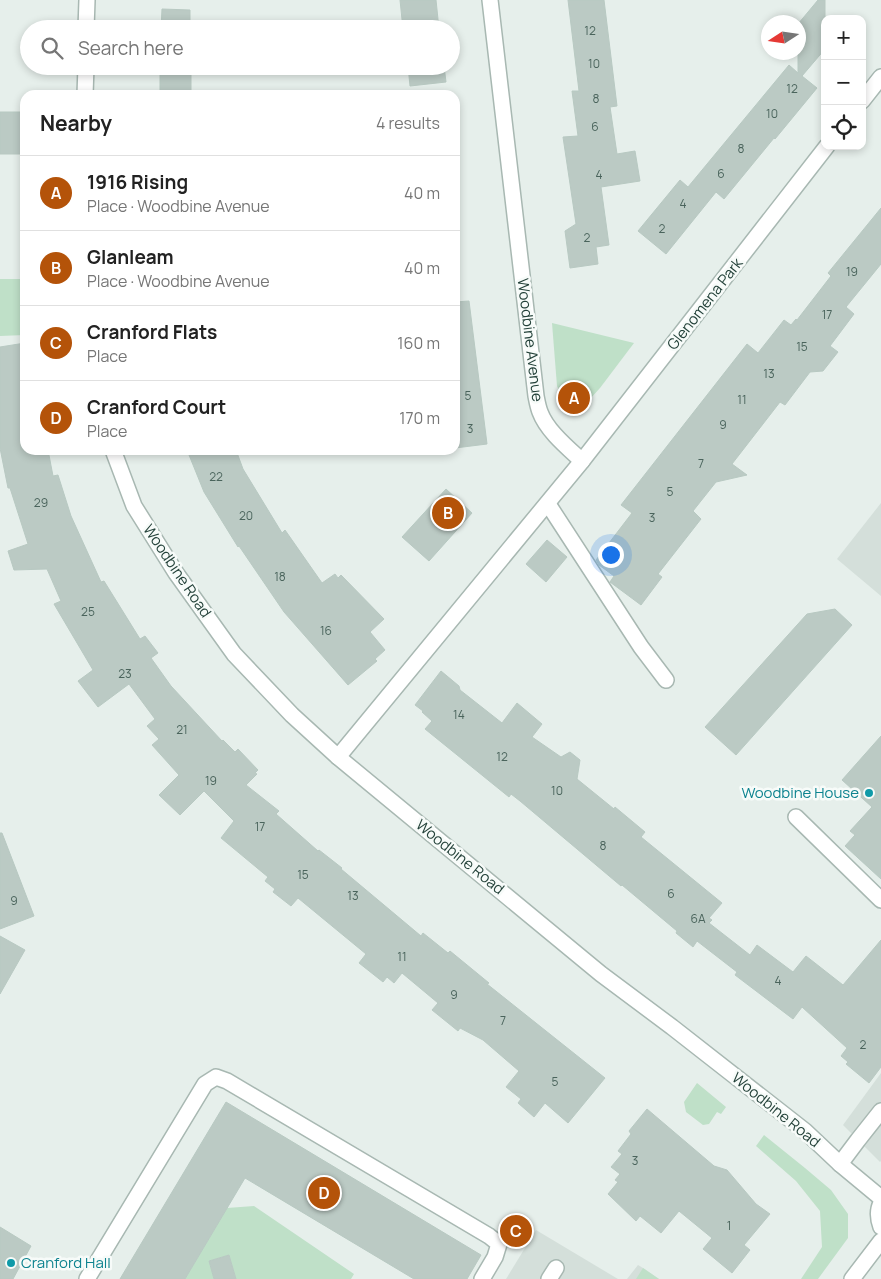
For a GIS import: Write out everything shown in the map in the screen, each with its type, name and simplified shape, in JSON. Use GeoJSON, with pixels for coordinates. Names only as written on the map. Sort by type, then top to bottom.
{"type":"FeatureCollection","features":[{"type":"Feature","properties":{"kind":"street"},"geometry":{"type":"LineString","coordinates":[[86,20],[87,0]]}},
{"type":"Feature","properties":{"kind":"street","name":"Woodbine Avenue"},"geometry":{"type":"LineString","coordinates":[[490,0],[536,396],[540,412],[550,429],[582,461]]}},
{"type":"Feature","properties":{"kind":"street"},"geometry":{"type":"LineString","coordinates":[[85,90],[86,75]]}},
{"type":"Feature","properties":{"kind":"street"},"geometry":{"type":"LineString","coordinates":[[866,96],[881,77]]}},
{"type":"Feature","properties":{"kind":"street","name":"Glenomena Park"},"geometry":{"type":"LineString","coordinates":[[582,461],[824,150]]}},
{"type":"Feature","properties":{"kind":"street","name":"Woodbine Road"},"geometry":{"type":"LineString","coordinates":[[116,455],[134,506],[176,573],[234,654],[292,715],[338,757],[601,974],[805,1131],[840,1164],[881,1198]]}},
{"type":"Feature","properties":{"kind":"street"},"geometry":{"type":"LineString","coordinates":[[338,757],[582,461]]}},
{"type":"Feature","properties":{"kind":"street"},"geometry":{"type":"LineString","coordinates":[[548,504],[641,647],[666,680]]}},
{"type":"Feature","properties":{"kind":"street"},"geometry":{"type":"LineString","coordinates":[[796,817],[881,900]]}},
{"type":"Feature","properties":{"kind":"street"},"geometry":{"type":"LineString","coordinates":[[88,1279],[205,1084],[216,1077],[236,1086],[489,1236],[499,1244],[495,1256],[482,1279]]}},
{"type":"Feature","properties":{"kind":"street"},"geometry":{"type":"LineString","coordinates":[[840,1164],[881,1111]]}},
{"type":"Feature","properties":{"kind":"street"},"geometry":{"type":"LineString","coordinates":[[881,1203],[878,1214],[881,1227]]}},
{"type":"Feature","properties":{"kind":"street"},"geometry":{"type":"LineString","coordinates":[[852,1279],[881,1241]]}},
{"type":"Feature","properties":{"kind":"shaded area"},"geometry":{"type":"Polygon","coordinates":[[[881,503],[881,596],[837,559],[881,503]]]}},
{"type":"Feature","properties":{"kind":"shaded area"},"geometry":{"type":"Polygon","coordinates":[[[881,1073],[881,1161],[880,1162],[843,1125],[881,1073]]]}},
{"type":"Feature","properties":{"kind":"shaded area"},"geometry":{"type":"Polygon","coordinates":[[[536,1230],[618,1279],[506,1279],[536,1230]]]}},
{"type":"Feature","properties":{"kind":"shaded area"},"geometry":{"type":"Polygon","coordinates":[[[638,1265],[643,1268],[659,1279],[627,1279],[638,1265]]]}},
{"type":"Feature","properties":{"kind":"green space"},"geometry":{"type":"Polygon","coordinates":[[[0,279],[20,279],[20,335],[0,336],[0,279]]]}},
{"type":"Feature","properties":{"kind":"green space"},"geometry":{"type":"Polygon","coordinates":[[[552,323],[634,343],[589,400],[569,403],[562,397],[557,386],[552,323]]]}},
{"type":"Feature","properties":{"kind":"green space"},"geometry":{"type":"Polygon","coordinates":[[[697,1083],[726,1107],[721,1114],[717,1112],[709,1124],[703,1125],[686,1112],[684,1102],[697,1083]]]}},
{"type":"Feature","properties":{"kind":"green space"},"geometry":{"type":"Polygon","coordinates":[[[764,1135],[831,1190],[848,1214],[848,1238],[818,1279],[801,1279],[822,1247],[820,1211],[796,1181],[756,1146],[764,1135]]]}},
{"type":"Feature","properties":{"kind":"green space"},"geometry":{"type":"Polygon","coordinates":[[[254,1206],[354,1274],[351,1279],[236,1279],[229,1255],[209,1261],[214,1279],[185,1279],[227,1208],[254,1206]]]}},
{"type":"Feature","properties":{"kind":"green space"},"geometry":{"type":"Polygon","coordinates":[[[643,1268],[659,1279],[636,1279],[643,1268]]]}},
{"type":"Feature","properties":{"kind":"building"},"geometry":{"type":"Polygon","coordinates":[[[400,0],[436,0],[438,20],[402,20],[400,0]]]}},
{"type":"Feature","properties":{"kind":"building"},"geometry":{"type":"Polygon","coordinates":[[[568,0],[604,0],[617,106],[610,107],[617,154],[635,151],[640,181],[601,187],[609,245],[596,247],[598,264],[570,268],[565,231],[576,224],[563,137],[578,136],[572,91],[579,91],[568,0]]]}},
{"type":"Feature","properties":{"kind":"building"},"geometry":{"type":"Polygon","coordinates":[[[818,0],[825,0],[825,15],[821,15],[821,54],[802,76],[817,88],[724,199],[716,192],[666,254],[638,231],[680,180],[688,187],[789,65],[798,73],[798,60],[806,60],[806,15],[818,0]]]}},
{"type":"Feature","properties":{"kind":"building"},"geometry":{"type":"Polygon","coordinates":[[[162,9],[190,10],[190,20],[161,20],[162,9]]]}},
{"type":"Feature","properties":{"kind":"building"},"geometry":{"type":"Polygon","coordinates":[[[160,75],[191,75],[191,90],[160,90],[160,75]]]}},
{"type":"Feature","properties":{"kind":"building"},"geometry":{"type":"Polygon","coordinates":[[[409,75],[445,75],[446,82],[410,86],[409,75]]]}},
{"type":"Feature","properties":{"kind":"building"},"geometry":{"type":"Polygon","coordinates":[[[0,112],[20,112],[20,154],[0,154],[0,112]]]}},
{"type":"Feature","properties":{"kind":"building"},"geometry":{"type":"Polygon","coordinates":[[[881,208],[881,264],[846,307],[854,314],[830,346],[838,352],[823,371],[810,372],[785,405],[780,402],[732,464],[747,475],[716,482],[693,511],[701,519],[658,574],[662,577],[641,605],[610,582],[614,576],[599,565],[596,560],[632,513],[621,505],[747,344],[758,353],[784,320],[791,325],[797,320],[831,276],[828,273],[881,208]]]}},
{"type":"Feature","properties":{"kind":"building"},"geometry":{"type":"Polygon","coordinates":[[[469,301],[487,444],[460,447],[460,302],[469,301]]]}},
{"type":"Feature","properties":{"kind":"building"},"geometry":{"type":"Polygon","coordinates":[[[20,344],[20,455],[49,455],[53,476],[58,475],[71,516],[101,582],[104,581],[140,639],[145,636],[158,653],[151,658],[171,686],[222,741],[235,752],[238,749],[258,770],[255,773],[257,774],[246,785],[279,811],[276,814],[421,936],[423,933],[448,953],[450,951],[489,983],[487,984],[605,1078],[568,1123],[545,1103],[534,1117],[518,1103],[521,1099],[506,1087],[519,1071],[483,1040],[460,1028],[458,1031],[432,1010],[438,1003],[402,973],[394,983],[387,977],[383,982],[359,963],[366,954],[298,898],[291,906],[273,892],[275,889],[265,881],[268,877],[221,838],[234,821],[204,791],[180,815],[159,795],[179,775],[152,745],[159,739],[147,726],[155,719],[129,684],[98,707],[78,681],[93,670],[54,604],[61,601],[47,569],[14,570],[8,551],[28,544],[10,488],[8,488],[0,448],[0,347],[20,344]]]}},
{"type":"Feature","properties":{"kind":"building"},"geometry":{"type":"Polygon","coordinates":[[[189,455],[238,455],[243,469],[282,533],[285,530],[322,583],[335,574],[338,578],[341,575],[384,619],[370,632],[385,650],[375,659],[377,661],[348,685],[284,612],[238,547],[204,492],[189,455]]]}},
{"type":"Feature","properties":{"kind":"building"},"geometry":{"type":"Polygon","coordinates":[[[446,489],[472,513],[429,561],[402,537],[446,489]]]}},
{"type":"Feature","properties":{"kind":"building"},"geometry":{"type":"Polygon","coordinates":[[[547,540],[567,557],[546,582],[526,564],[547,540]]]}},
{"type":"Feature","properties":{"kind":"building"},"geometry":{"type":"Polygon","coordinates":[[[835,609],[852,625],[736,755],[705,727],[807,614],[835,609]]]}},
{"type":"Feature","properties":{"kind":"building"},"geometry":{"type":"Polygon","coordinates":[[[441,671],[459,686],[460,690],[502,723],[517,703],[542,724],[532,737],[561,757],[570,752],[580,760],[577,779],[645,832],[641,837],[722,903],[709,918],[712,920],[709,923],[750,955],[757,945],[793,972],[806,956],[843,985],[881,940],[881,1067],[869,1083],[846,1064],[848,1062],[841,1056],[847,1048],[802,1007],[793,1019],[735,975],[737,972],[697,941],[693,947],[676,933],[677,931],[520,801],[511,794],[509,797],[425,729],[432,721],[415,705],[441,671]]]}},
{"type":"Feature","properties":{"kind":"building","name":"Woodbine House"},"geometry":{"type":"Polygon","coordinates":[[[881,736],[881,879],[845,846],[855,835],[850,831],[872,807],[842,780],[881,736]]]}},
{"type":"Feature","properties":{"kind":"building"},"geometry":{"type":"Polygon","coordinates":[[[0,833],[2,833],[34,916],[0,929],[0,833]]]}},
{"type":"Feature","properties":{"kind":"building"},"geometry":{"type":"Polygon","coordinates":[[[0,936],[25,950],[0,994],[0,936]]]}},
{"type":"Feature","properties":{"kind":"building"},"geometry":{"type":"Polygon","coordinates":[[[226,1102],[481,1255],[467,1279],[414,1279],[245,1178],[185,1279],[120,1279],[226,1102]]]}},
{"type":"Feature","properties":{"kind":"building"},"geometry":{"type":"Polygon","coordinates":[[[647,1109],[714,1166],[727,1170],[756,1204],[770,1214],[744,1245],[750,1250],[732,1273],[703,1249],[712,1238],[679,1211],[661,1233],[640,1216],[636,1221],[608,1194],[618,1182],[615,1180],[620,1174],[611,1167],[622,1154],[618,1151],[631,1134],[629,1131],[647,1109]]]}},
{"type":"Feature","properties":{"kind":"building","name":"Cranford Hall"},"geometry":{"type":"Polygon","coordinates":[[[0,1227],[31,1246],[13,1279],[0,1279],[0,1227]]]}},
{"type":"Feature","properties":{"kind":"building"},"geometry":{"type":"Polygon","coordinates":[[[229,1255],[236,1279],[214,1279],[209,1261],[229,1255]]]}},
{"type":"Feature","properties":{"kind":"place","name":"1916 Rising"},"geometry":{"type":"Point","coordinates":[574,398]}},
{"type":"Feature","properties":{"kind":"place","name":"Glanleam"},"geometry":{"type":"Point","coordinates":[448,513]}},
{"type":"Feature","properties":{"kind":"place","name":"Woodbine House"},"geometry":{"type":"Point","coordinates":[869,793]}},
{"type":"Feature","properties":{"kind":"place","name":"Cranford Court"},"geometry":{"type":"Point","coordinates":[324,1193]}},
{"type":"Feature","properties":{"kind":"place","name":"Cranford Flats"},"geometry":{"type":"Point","coordinates":[516,1231]}},
{"type":"Feature","properties":{"kind":"place","name":"Cranford Hall"},"geometry":{"type":"Point","coordinates":[11,1263]}}]}
